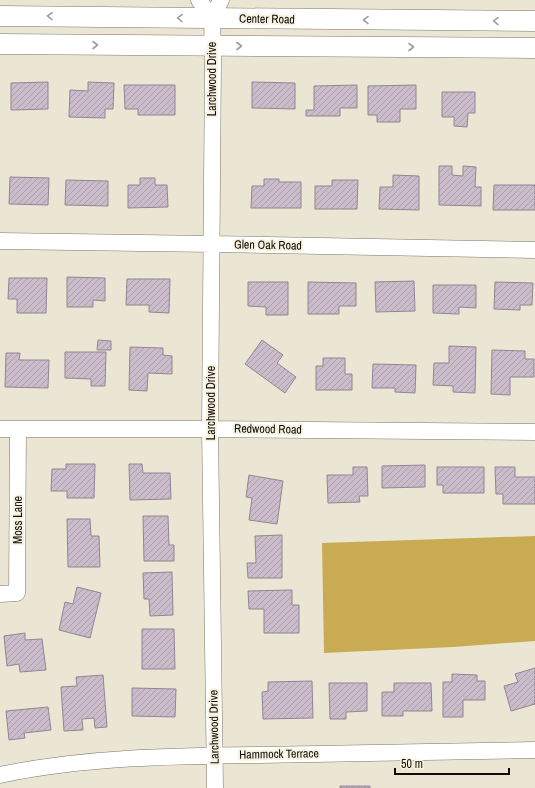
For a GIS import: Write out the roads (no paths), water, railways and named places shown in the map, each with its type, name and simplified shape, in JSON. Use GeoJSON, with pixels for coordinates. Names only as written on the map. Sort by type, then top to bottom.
{"type":"FeatureCollection","features":[{"type":"Feature","properties":{"kind":"street"},"geometry":{"type":"LineString","coordinates":[[199,0],[212,18],[221,0]]}},
{"type":"Feature","properties":{"kind":"street","name":"Center Road"},"geometry":{"type":"LineString","coordinates":[[0,16],[535,21]]}},
{"type":"Feature","properties":{"kind":"street","name":"Larchwood Drive"},"geometry":{"type":"LineString","coordinates":[[212,18],[210,428],[215,788]]}},
{"type":"Feature","properties":{"kind":"street"},"geometry":{"type":"LineString","coordinates":[[0,44],[535,48]]}},
{"type":"Feature","properties":{"kind":"street","name":"Glen Oak Road"},"geometry":{"type":"LineString","coordinates":[[0,241],[535,250]]}},
{"type":"Feature","properties":{"kind":"street","name":"Redwood Road"},"geometry":{"type":"LineString","coordinates":[[0,429],[210,428],[535,432]]}},
{"type":"Feature","properties":{"kind":"street","name":"Moss Lane"},"geometry":{"type":"LineString","coordinates":[[0,594],[17,593],[18,429]]}},
{"type":"Feature","properties":{"kind":"street","name":"Hammock Terrace"},"geometry":{"type":"LineString","coordinates":[[0,775],[58,765],[104,760],[214,756],[535,750]]}}]}
